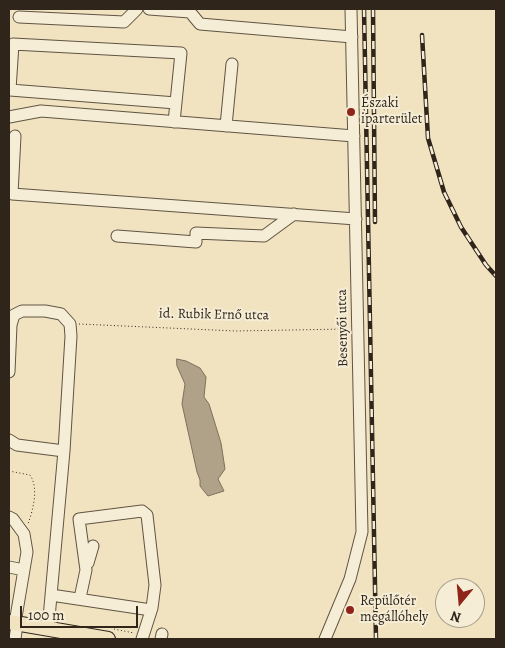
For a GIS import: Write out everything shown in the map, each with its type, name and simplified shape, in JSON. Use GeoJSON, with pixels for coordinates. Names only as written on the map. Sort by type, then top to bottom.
{"type":"FeatureCollection","features":[{"type":"Feature","properties":{"kind":"main road"},"geometry":{"type":"LineString","coordinates":[[14,623],[48,629],[65,636],[108,639]]}},
{"type":"Feature","properties":{"kind":"street"},"geometry":{"type":"LineString","coordinates":[[19,17],[124,22],[137,9]]}},
{"type":"Feature","properties":{"kind":"street"},"geometry":{"type":"LineString","coordinates":[[149,9],[190,12],[200,24],[352,37]]}},
{"type":"Feature","properties":{"kind":"street","name":"Besenyői utca"},"geometry":{"type":"LineString","coordinates":[[325,639],[350,579],[362,532],[351,9]]}},
{"type":"Feature","properties":{"kind":"street"},"geometry":{"type":"LineString","coordinates":[[174,122],[176,103],[181,53],[13,44],[10,90],[176,103]]}},
{"type":"Feature","properties":{"kind":"street"},"geometry":{"type":"LineString","coordinates":[[226,126],[232,64]]}},
{"type":"Feature","properties":{"kind":"street"},"geometry":{"type":"LineString","coordinates":[[9,117],[40,111],[354,136]]}},
{"type":"Feature","properties":{"kind":"street"},"geometry":{"type":"LineString","coordinates":[[15,136],[12,194],[356,219]]}},
{"type":"Feature","properties":{"kind":"street"},"geometry":{"type":"LineString","coordinates":[[117,236],[196,242],[196,233],[264,236],[294,214]]}},
{"type":"Feature","properties":{"kind":"street"},"geometry":{"type":"LineString","coordinates":[[9,372],[11,324],[14,315],[22,311],[61,314],[70,324],[71,336],[64,451],[48,629]]}},
{"type":"Feature","properties":{"kind":"street"},"geometry":{"type":"LineString","coordinates":[[9,440],[17,445],[64,451]]}},
{"type":"Feature","properties":{"kind":"street"},"geometry":{"type":"LineString","coordinates":[[86,570],[79,519],[145,512],[147,515],[155,585],[151,610],[142,639]]}},
{"type":"Feature","properties":{"kind":"street"},"geometry":{"type":"LineString","coordinates":[[9,517],[13,519],[24,534],[27,552],[14,623],[15,639]]}},
{"type":"Feature","properties":{"kind":"street"},"geometry":{"type":"LineString","coordinates":[[80,598],[93,546]]}},
{"type":"Feature","properties":{"kind":"street"},"geometry":{"type":"LineString","coordinates":[[9,566],[24,570]]}},
{"type":"Feature","properties":{"kind":"street"},"geometry":{"type":"LineString","coordinates":[[51,595],[151,610]]}},
{"type":"Feature","properties":{"kind":"path","name":"id. Rubik Ernő utca"},"geometry":{"type":"LineString","coordinates":[[70,324],[236,331],[358,329]]}},
{"type":"Feature","properties":{"kind":"path"},"geometry":{"type":"LineString","coordinates":[[9,471],[30,474],[33,477],[33,510],[24,534]]}},
{"type":"Feature","properties":{"kind":"shaded area"},"geometry":{"type":"Polygon","coordinates":[[[177,359],[200,368],[206,377],[204,397],[209,404],[221,443],[225,469],[218,479],[224,491],[208,496],[200,486],[182,404],[185,384],[177,366],[177,359]]]}},
{"type":"Feature","properties":{"kind":"railway"},"geometry":{"type":"LineString","coordinates":[[364,9],[376,639]]}},
{"type":"Feature","properties":{"kind":"railway"},"geometry":{"type":"LineString","coordinates":[[373,9],[375,222]]}},
{"type":"Feature","properties":{"kind":"railway"},"geometry":{"type":"LineString","coordinates":[[422,35],[428,138],[444,192],[461,227],[486,265],[496,276]]}},
{"type":"Feature","properties":{"kind":"place","name":"Északi iparterület"},"geometry":{"type":"Point","coordinates":[351,112]}},
{"type":"Feature","properties":{"kind":"place","name":"Repülőtér megállóhely"},"geometry":{"type":"Point","coordinates":[350,610]}}]}
